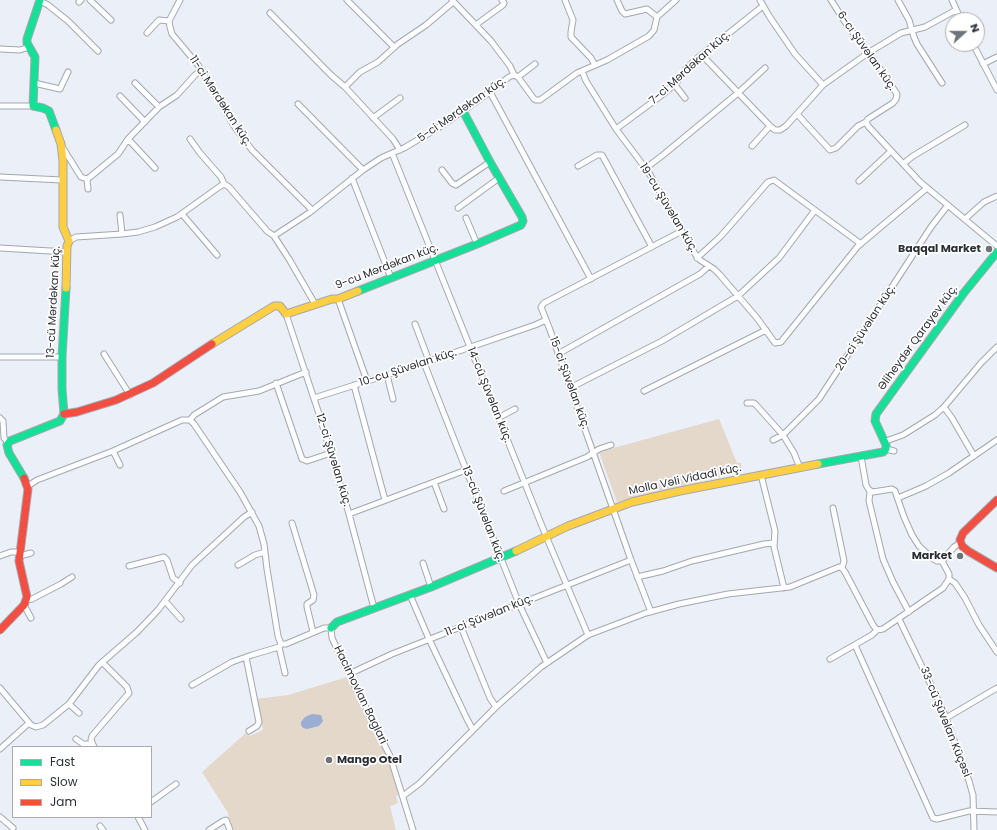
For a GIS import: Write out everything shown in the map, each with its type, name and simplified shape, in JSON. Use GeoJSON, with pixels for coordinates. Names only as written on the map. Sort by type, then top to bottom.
{"type":"FeatureCollection","features":[{"type":"Feature","properties":{"kind":"street"},"geometry":{"type":"LineString","coordinates":[[0,106],[33,106],[35,57],[27,42],[27,34],[40,0],[68,21],[98,51]]}},
{"type":"Feature","properties":{"kind":"street"},"geometry":{"type":"LineString","coordinates":[[90,0],[111,20]]}},
{"type":"Feature","properties":{"kind":"street"},"geometry":{"type":"LineString","coordinates":[[147,33],[160,20],[169,21],[180,0]]}},
{"type":"Feature","properties":{"kind":"street"},"geometry":{"type":"LineString","coordinates":[[347,0],[394,47]]}},
{"type":"Feature","properties":{"kind":"street"},"geometry":{"type":"LineString","coordinates":[[477,24],[503,5],[504,2],[502,0]]}},
{"type":"Feature","properties":{"kind":"street"},"geometry":{"type":"LineString","coordinates":[[565,0],[573,20],[570,32],[571,37],[596,65]]}},
{"type":"Feature","properties":{"kind":"street"},"geometry":{"type":"LineString","coordinates":[[617,0],[624,14],[647,10],[657,17]]}},
{"type":"Feature","properties":{"kind":"street","name":"5-ci Mərdəkan küç."},"geometry":{"type":"LineString","coordinates":[[274,236],[312,210],[363,170],[438,128],[509,77],[516,76],[534,99],[538,100],[582,71],[614,56],[652,33],[657,17],[676,0]]}},
{"type":"Feature","properties":{"kind":"street"},"geometry":{"type":"LineString","coordinates":[[760,0],[795,54],[823,85]]}},
{"type":"Feature","properties":{"kind":"street","name":"6-cı Şüvəlan küç."},"geometry":{"type":"LineString","coordinates":[[832,0],[847,25],[894,89],[897,97],[894,103],[868,119],[866,122]]}},
{"type":"Feature","properties":{"kind":"street"},"geometry":{"type":"LineString","coordinates":[[898,0],[909,20],[917,44],[942,83]]}},
{"type":"Feature","properties":{"kind":"street"},"geometry":{"type":"LineString","coordinates":[[702,55],[770,126],[775,130],[780,130],[786,126],[823,85],[868,53],[901,33],[925,27],[956,10],[952,0]]}},
{"type":"Feature","properties":{"kind":"street"},"geometry":{"type":"LineString","coordinates":[[345,87],[360,72],[378,62],[394,47],[426,25],[453,1],[477,24],[505,59],[516,76],[534,64]]}},
{"type":"Feature","properties":{"kind":"street","name":"7-ci Mərdəkan küç."},"geometry":{"type":"LineString","coordinates":[[616,129],[662,95],[674,84],[688,67],[763,6]]}},
{"type":"Feature","properties":{"kind":"street"},"geometry":{"type":"LineString","coordinates":[[270,13],[328,72],[345,87],[393,139],[400,150]]}},
{"type":"Feature","properties":{"kind":"street","name":"11-ci Mərdəkan küç."},"geometry":{"type":"LineString","coordinates":[[169,21],[172,34],[202,70],[236,129],[252,150],[312,210]]}},
{"type":"Feature","properties":{"kind":"street"},"geometry":{"type":"LineString","coordinates":[[0,49],[18,50],[29,47]]}},
{"type":"Feature","properties":{"kind":"street"},"geometry":{"type":"LineString","coordinates":[[977,52],[997,90]]}},
{"type":"Feature","properties":{"kind":"street"},"geometry":{"type":"LineString","coordinates":[[983,64],[997,58]]}},
{"type":"Feature","properties":{"kind":"street"},"geometry":{"type":"LineString","coordinates":[[646,168],[738,93],[765,68]]}},
{"type":"Feature","properties":{"kind":"street"},"geometry":{"type":"LineString","coordinates":[[87,179],[118,154],[128,139],[159,106],[177,94],[195,75],[202,70]]}},
{"type":"Feature","properties":{"kind":"street","name":"19-cu Şüvəlan küç."},"geometry":{"type":"LineString","coordinates":[[582,71],[586,81],[616,129],[646,168],[697,258],[720,275],[757,318],[775,343],[781,342],[856,248],[927,188]]}},
{"type":"Feature","properties":{"kind":"street"},"geometry":{"type":"LineString","coordinates":[[34,83],[60,89],[68,72]]}},
{"type":"Feature","properties":{"kind":"street"},"geometry":{"type":"LineString","coordinates":[[135,83],[159,106]]}},
{"type":"Feature","properties":{"kind":"street"},"geometry":{"type":"LineString","coordinates":[[674,84],[685,98]]}},
{"type":"Feature","properties":{"kind":"street"},"geometry":{"type":"LineString","coordinates":[[490,92],[591,279]]}},
{"type":"Feature","properties":{"kind":"street"},"geometry":{"type":"LineString","coordinates":[[120,96],[144,122]]}},
{"type":"Feature","properties":{"kind":"street"},"geometry":{"type":"LineString","coordinates":[[372,118],[400,98]]}},
{"type":"Feature","properties":{"kind":"street"},"geometry":{"type":"LineString","coordinates":[[298,104],[363,170]]}},
{"type":"Feature","properties":{"kind":"street","name":"13-cü Mərdəkan küç."},"geometry":{"type":"LineString","coordinates":[[33,106],[46,108],[61,144],[64,227],[68,241],[62,357],[64,414]]}},
{"type":"Feature","properties":{"kind":"street","name":"9-cu Mərdəkan küç."},"geometry":{"type":"LineString","coordinates":[[286,314],[332,299],[338,300],[477,244],[518,226],[523,221],[522,216],[490,162],[463,111]]}},
{"type":"Feature","properties":{"kind":"street"},"geometry":{"type":"LineString","coordinates":[[797,114],[830,150],[836,148],[858,126],[866,122],[903,164],[927,188],[997,246]]}},
{"type":"Feature","properties":{"kind":"street"},"geometry":{"type":"LineString","coordinates":[[903,164],[913,156],[965,125]]}},
{"type":"Feature","properties":{"kind":"street"},"geometry":{"type":"LineString","coordinates":[[752,146],[770,126]]}},
{"type":"Feature","properties":{"kind":"street"},"geometry":{"type":"LineString","coordinates":[[128,139],[155,168]]}},
{"type":"Feature","properties":{"kind":"street"},"geometry":{"type":"LineString","coordinates":[[190,139],[200,153],[221,176],[224,184],[267,231],[274,236],[289,258],[315,304]]}},
{"type":"Feature","properties":{"kind":"street"},"geometry":{"type":"LineString","coordinates":[[61,144],[81,177],[87,179]]}},
{"type":"Feature","properties":{"kind":"street"},"geometry":{"type":"LineString","coordinates":[[859,181],[891,151]]}},
{"type":"Feature","properties":{"kind":"street","name":"14-cü Şüvəlan küç."},"geometry":{"type":"LineString","coordinates":[[392,153],[498,418],[588,635]]}},
{"type":"Feature","properties":{"kind":"street"},"geometry":{"type":"LineString","coordinates":[[578,166],[597,155],[602,155],[652,247]]}},
{"type":"Feature","properties":{"kind":"street"},"geometry":{"type":"LineString","coordinates":[[442,170],[452,183],[456,185],[490,162]]}},
{"type":"Feature","properties":{"kind":"street"},"geometry":{"type":"LineString","coordinates":[[63,167],[72,164]]}},
{"type":"Feature","properties":{"kind":"street"},"geometry":{"type":"LineString","coordinates":[[0,177],[62,180]]}},
{"type":"Feature","properties":{"kind":"street"},"geometry":{"type":"LineString","coordinates":[[352,178],[391,278]]}},
{"type":"Feature","properties":{"kind":"street"},"geometry":{"type":"LineString","coordinates":[[458,208],[500,178]]}},
{"type":"Feature","properties":{"kind":"street"},"geometry":{"type":"LineString","coordinates":[[87,179],[88,189]]}},
{"type":"Feature","properties":{"kind":"street"},"geometry":{"type":"LineString","coordinates":[[697,258],[721,236],[771,181],[776,181],[861,244]]}},
{"type":"Feature","properties":{"kind":"street"},"geometry":{"type":"LineString","coordinates":[[68,241],[76,237],[138,232],[155,227],[182,214],[224,184]]}},
{"type":"Feature","properties":{"kind":"street"},"geometry":{"type":"LineString","coordinates":[[965,219],[984,202],[997,196]]}},
{"type":"Feature","properties":{"kind":"street","name":"20-ci Şüvəlan küç."},"geometry":{"type":"LineString","coordinates":[[773,440],[783,435],[819,400],[931,227],[948,205]]}},
{"type":"Feature","properties":{"kind":"street"},"geometry":{"type":"LineString","coordinates":[[570,388],[662,341],[738,296],[779,258],[815,210]]}},
{"type":"Feature","properties":{"kind":"street"},"geometry":{"type":"LineString","coordinates":[[120,214],[122,234]]}},
{"type":"Feature","properties":{"kind":"street"},"geometry":{"type":"LineString","coordinates":[[182,214],[217,255]]}},
{"type":"Feature","properties":{"kind":"street"},"geometry":{"type":"LineString","coordinates":[[466,218],[477,244]]}},
{"type":"Feature","properties":{"kind":"street","name":"15-ci Şüvəlan küç."},"geometry":{"type":"LineString","coordinates":[[651,612],[637,577],[546,320],[541,310],[542,305],[682,231]]}},
{"type":"Feature","properties":{"kind":"street"},"geometry":{"type":"LineString","coordinates":[[0,248],[67,252]]}},
{"type":"Feature","properties":{"kind":"street","name":"Əliheydər Qarayev küç."},"geometry":{"type":"LineString","coordinates":[[886,445],[875,421],[876,414],[963,294],[997,252]]}},
{"type":"Feature","properties":{"kind":"street"},"geometry":{"type":"LineString","coordinates":[[558,354],[700,274],[709,266]]}},
{"type":"Feature","properties":{"kind":"street"},"geometry":{"type":"LineString","coordinates":[[338,300],[367,381]]}},
{"type":"Feature","properties":{"kind":"street"},"geometry":{"type":"LineString","coordinates":[[5,445],[60,421],[64,414],[77,412],[130,395],[153,383],[274,306],[280,306],[286,314]]}},
{"type":"Feature","properties":{"kind":"street","name":"12-ci Şüvəlan küç."},"geometry":{"type":"LineString","coordinates":[[286,314],[331,453],[374,608]]}},
{"type":"Feature","properties":{"kind":"street","name":"10-cu Şüvəlan küç."},"geometry":{"type":"LineString","coordinates":[[314,398],[424,363],[546,320]]}},
{"type":"Feature","properties":{"kind":"street"},"geometry":{"type":"LineString","coordinates":[[415,324],[429,361]]}},
{"type":"Feature","properties":{"kind":"street"},"geometry":{"type":"LineString","coordinates":[[644,391],[766,330]]}},
{"type":"Feature","properties":{"kind":"street","name":"Molla Vəli Vidadi küç."},"geometry":{"type":"LineString","coordinates":[[331,628],[337,622],[431,586],[613,508],[648,498],[881,453],[886,445],[920,426],[944,407],[981,363],[997,347]]}},
{"type":"Feature","properties":{"kind":"street"},"geometry":{"type":"LineString","coordinates":[[104,354],[130,395]]}},
{"type":"Feature","properties":{"kind":"street"},"geometry":{"type":"LineString","coordinates":[[0,357],[62,357]]}},
{"type":"Feature","properties":{"kind":"street","name":"13-cü Şüvəlan küç."},"geometry":{"type":"LineString","coordinates":[[424,363],[519,604],[547,663]]}},
{"type":"Feature","properties":{"kind":"street"},"geometry":{"type":"LineString","coordinates":[[190,420],[194,415],[223,397],[250,393],[306,372]]}},
{"type":"Feature","properties":{"kind":"street"},"geometry":{"type":"LineString","coordinates":[[387,375],[393,399]]}},
{"type":"Feature","properties":{"kind":"street"},"geometry":{"type":"LineString","coordinates":[[276,383],[302,459],[307,461],[331,453]]}},
{"type":"Feature","properties":{"kind":"street"},"geometry":{"type":"LineString","coordinates":[[354,385],[385,500]]}},
{"type":"Feature","properties":{"kind":"street"},"geometry":{"type":"LineString","coordinates":[[747,403],[754,403],[758,406],[783,435],[794,453],[800,468]]}},
{"type":"Feature","properties":{"kind":"street"},"geometry":{"type":"LineString","coordinates":[[944,407],[974,456]]}},
{"type":"Feature","properties":{"kind":"street"},"geometry":{"type":"LineString","coordinates":[[498,418],[515,409]]}},
{"type":"Feature","properties":{"kind":"street"},"geometry":{"type":"LineString","coordinates":[[0,418],[3,421],[5,445],[28,486],[20,564],[27,595],[25,602],[31,618]]}},
{"type":"Feature","properties":{"kind":"street"},"geometry":{"type":"LineString","coordinates":[[28,486],[37,480],[113,451],[182,420],[190,420],[218,458],[240,492],[252,512],[261,532],[285,673]]}},
{"type":"Feature","properties":{"kind":"street"},"geometry":{"type":"LineString","coordinates":[[898,498],[926,486],[957,468],[997,440]]}},
{"type":"Feature","properties":{"kind":"street"},"geometry":{"type":"LineString","coordinates":[[504,491],[587,458],[599,449],[611,445]]}},
{"type":"Feature","properties":{"kind":"street"},"geometry":{"type":"LineString","coordinates":[[886,445],[894,451]]}},
{"type":"Feature","properties":{"kind":"street"},"geometry":{"type":"LineString","coordinates":[[113,451],[120,465]]}},
{"type":"Feature","properties":{"kind":"street"},"geometry":{"type":"LineString","coordinates":[[861,456],[866,485],[870,492],[869,501],[882,559],[910,612]]}},
{"type":"Feature","properties":{"kind":"street"},"geometry":{"type":"LineString","coordinates":[[349,514],[466,470]]}},
{"type":"Feature","properties":{"kind":"street"},"geometry":{"type":"LineString","coordinates":[[761,475],[775,531],[776,536],[774,543],[784,588]]}},
{"type":"Feature","properties":{"kind":"street"},"geometry":{"type":"LineString","coordinates":[[434,482],[444,509]]}},
{"type":"Feature","properties":{"kind":"street"},"geometry":{"type":"LineString","coordinates":[[870,492],[892,489],[895,491],[904,517],[916,541],[934,560],[942,560],[954,547],[960,543]]}},
{"type":"Feature","properties":{"kind":"street"},"geometry":{"type":"LineString","coordinates":[[960,543],[960,538],[963,534],[997,500]]}},
{"type":"Feature","properties":{"kind":"street"},"geometry":{"type":"LineString","coordinates":[[833,508],[844,561],[842,568]]}},
{"type":"Feature","properties":{"kind":"street"},"geometry":{"type":"LineString","coordinates":[[0,688],[29,723],[34,727],[40,727],[69,704],[102,662],[137,632],[180,583],[192,565],[244,517],[252,512]]}},
{"type":"Feature","properties":{"kind":"street"},"geometry":{"type":"LineString","coordinates":[[292,523],[314,595],[313,600],[307,604],[313,632]]}},
{"type":"Feature","properties":{"kind":"street"},"geometry":{"type":"LineString","coordinates":[[637,577],[663,571],[692,561],[774,543]]}},
{"type":"Feature","properties":{"kind":"street"},"geometry":{"type":"LineString","coordinates":[[960,543],[968,551],[997,568]]}},
{"type":"Feature","properties":{"kind":"street"},"geometry":{"type":"LineString","coordinates":[[0,556],[11,552],[30,554]]}},
{"type":"Feature","properties":{"kind":"street"},"geometry":{"type":"LineString","coordinates":[[238,565],[255,555],[265,552]]}},
{"type":"Feature","properties":{"kind":"street"},"geometry":{"type":"LineString","coordinates":[[129,566],[164,557],[167,560],[173,578],[180,583]]}},
{"type":"Feature","properties":{"kind":"street","name":"11-ci Şüvəlan küç."},"geometry":{"type":"LineString","coordinates":[[349,674],[384,657],[566,584],[631,560]]}},
{"type":"Feature","properties":{"kind":"street"},"geometry":{"type":"LineString","coordinates":[[830,659],[872,635],[877,630],[883,629],[899,619],[943,588],[949,579],[949,574],[942,560]]}},
{"type":"Feature","properties":{"kind":"street"},"geometry":{"type":"LineString","coordinates":[[423,563],[431,586]]}},
{"type":"Feature","properties":{"kind":"street"},"geometry":{"type":"LineString","coordinates":[[403,796],[415,788],[430,774],[496,707],[547,663],[588,635],[651,612],[728,594],[784,588],[801,584],[836,568],[842,568]]}},
{"type":"Feature","properties":{"kind":"street"},"geometry":{"type":"LineString","coordinates":[[842,568],[877,630]]}},
{"type":"Feature","properties":{"kind":"street"},"geometry":{"type":"LineString","coordinates":[[0,630],[25,602],[72,577]]}},
{"type":"Feature","properties":{"kind":"street"},"geometry":{"type":"LineString","coordinates":[[949,579],[955,583],[965,598],[979,625],[997,652]]}},
{"type":"Feature","properties":{"kind":"street"},"geometry":{"type":"LineString","coordinates":[[410,594],[429,640],[466,719],[473,730]]}},
{"type":"Feature","properties":{"kind":"street"},"geometry":{"type":"LineString","coordinates":[[165,601],[181,619]]}},
{"type":"Feature","properties":{"kind":"street","name":"33-cü Şüvəlan Küçəsi"},"geometry":{"type":"LineString","coordinates":[[899,619],[946,718],[971,785],[973,795],[974,830]]}},
{"type":"Feature","properties":{"kind":"street"},"geometry":{"type":"LineString","coordinates":[[461,627],[490,698],[496,707]]}},
{"type":"Feature","properties":{"kind":"street"},"geometry":{"type":"LineString","coordinates":[[192,685],[232,662],[246,656],[286,644],[324,628],[331,628]]}},
{"type":"Feature","properties":{"kind":"street","name":"Hacimovlan Baglari"},"geometry":{"type":"LineString","coordinates":[[331,628],[332,638],[390,756],[413,830]]}},
{"type":"Feature","properties":{"kind":"street"},"geometry":{"type":"LineString","coordinates":[[855,645],[933,818],[937,819],[974,811],[997,812]]}},
{"type":"Feature","properties":{"kind":"street"},"geometry":{"type":"LineString","coordinates":[[246,656],[259,722],[257,726],[249,731]]}},
{"type":"Feature","properties":{"kind":"street"},"geometry":{"type":"LineString","coordinates":[[76,739],[83,744],[93,745],[92,736],[94,733],[129,693],[127,687],[102,662]]}},
{"type":"Feature","properties":{"kind":"street"},"geometry":{"type":"LineString","coordinates":[[946,718],[997,688]]}},
{"type":"Feature","properties":{"kind":"street"},"geometry":{"type":"LineString","coordinates":[[69,704],[79,712]]}},
{"type":"Feature","properties":{"kind":"street"},"geometry":{"type":"LineString","coordinates":[[0,749],[29,723]]}},
{"type":"Feature","properties":{"kind":"street"},"geometry":{"type":"LineString","coordinates":[[152,801],[176,784]]}},
{"type":"Feature","properties":{"kind":"street"},"geometry":{"type":"LineString","coordinates":[[0,817],[13,828]]}},
{"type":"Feature","properties":{"kind":"street"},"geometry":{"type":"LineString","coordinates":[[139,818],[145,830]]}},
{"type":"Feature","properties":{"kind":"street"},"geometry":{"type":"LineString","coordinates":[[209,830],[226,820],[230,830]]}},
{"type":"Feature","properties":{"kind":"shaded area"},"geometry":{"type":"Polygon","coordinates":[[[719,419],[737,463],[741,463],[742,472],[617,502],[599,452],[719,419]]]}},
{"type":"Feature","properties":{"kind":"shaded area"},"geometry":{"type":"Polygon","coordinates":[[[347,677],[387,757],[400,794],[396,796],[398,803],[390,806],[396,830],[232,830],[228,813],[202,772],[247,732],[250,736],[263,730],[256,699],[288,695],[347,677]]]}},
{"type":"Feature","properties":{"kind":"water"},"geometry":{"type":"Polygon","coordinates":[[[312,714],[321,715],[323,721],[319,726],[307,729],[303,728],[301,722],[305,717],[312,714]]]}},
{"type":"Feature","properties":{"kind":"traffic: fast"},"geometry":{"type":"LineString","coordinates":[[40,0],[27,39],[27,43],[35,57],[33,106],[49,111],[56,130]]}},
{"type":"Feature","properties":{"kind":"traffic: fast"},"geometry":{"type":"LineString","coordinates":[[358,291],[521,225],[523,221],[522,217],[490,162],[463,111]]}},
{"type":"Feature","properties":{"kind":"traffic: fast"},"geometry":{"type":"LineString","coordinates":[[818,464],[883,452],[886,449],[886,445],[875,421],[876,414],[963,294],[997,252]]}},
{"type":"Feature","properties":{"kind":"traffic: fast"},"geometry":{"type":"LineString","coordinates":[[24,478],[9,453],[7,445],[10,441],[60,421],[64,414],[62,357],[66,288]]}},
{"type":"Feature","properties":{"kind":"traffic: fast"},"geometry":{"type":"LineString","coordinates":[[331,628],[337,622],[431,587],[516,551]]}},
{"type":"Feature","properties":{"kind":"traffic: slow"},"geometry":{"type":"LineString","coordinates":[[56,130],[61,144],[63,161],[63,227],[69,241],[67,246],[66,288]]}},
{"type":"Feature","properties":{"kind":"traffic: slow"},"geometry":{"type":"LineString","coordinates":[[212,344],[274,306],[280,306],[286,314],[332,299],[338,299],[358,291]]}},
{"type":"Feature","properties":{"kind":"traffic: slow"},"geometry":{"type":"LineString","coordinates":[[516,551],[568,526],[632,502],[818,464]]}},
{"type":"Feature","properties":{"kind":"traffic: jam"},"geometry":{"type":"LineString","coordinates":[[64,414],[77,412],[116,400],[153,383],[212,344]]}},
{"type":"Feature","properties":{"kind":"traffic: jam"},"geometry":{"type":"LineString","coordinates":[[0,630],[24,605],[27,597],[19,561],[28,489],[24,478]]}},
{"type":"Feature","properties":{"kind":"traffic: jam"},"geometry":{"type":"LineString","coordinates":[[997,500],[963,533],[960,540],[962,546],[968,551],[997,568]]}},
{"type":"Feature","properties":{"kind":"place","name":"Baqqal Market"},"geometry":{"type":"Point","coordinates":[989,249]}},
{"type":"Feature","properties":{"kind":"place","name":"Market"},"geometry":{"type":"Point","coordinates":[960,556]}},
{"type":"Feature","properties":{"kind":"place","name":"Mango Otel"},"geometry":{"type":"Point","coordinates":[329,760]}}]}
